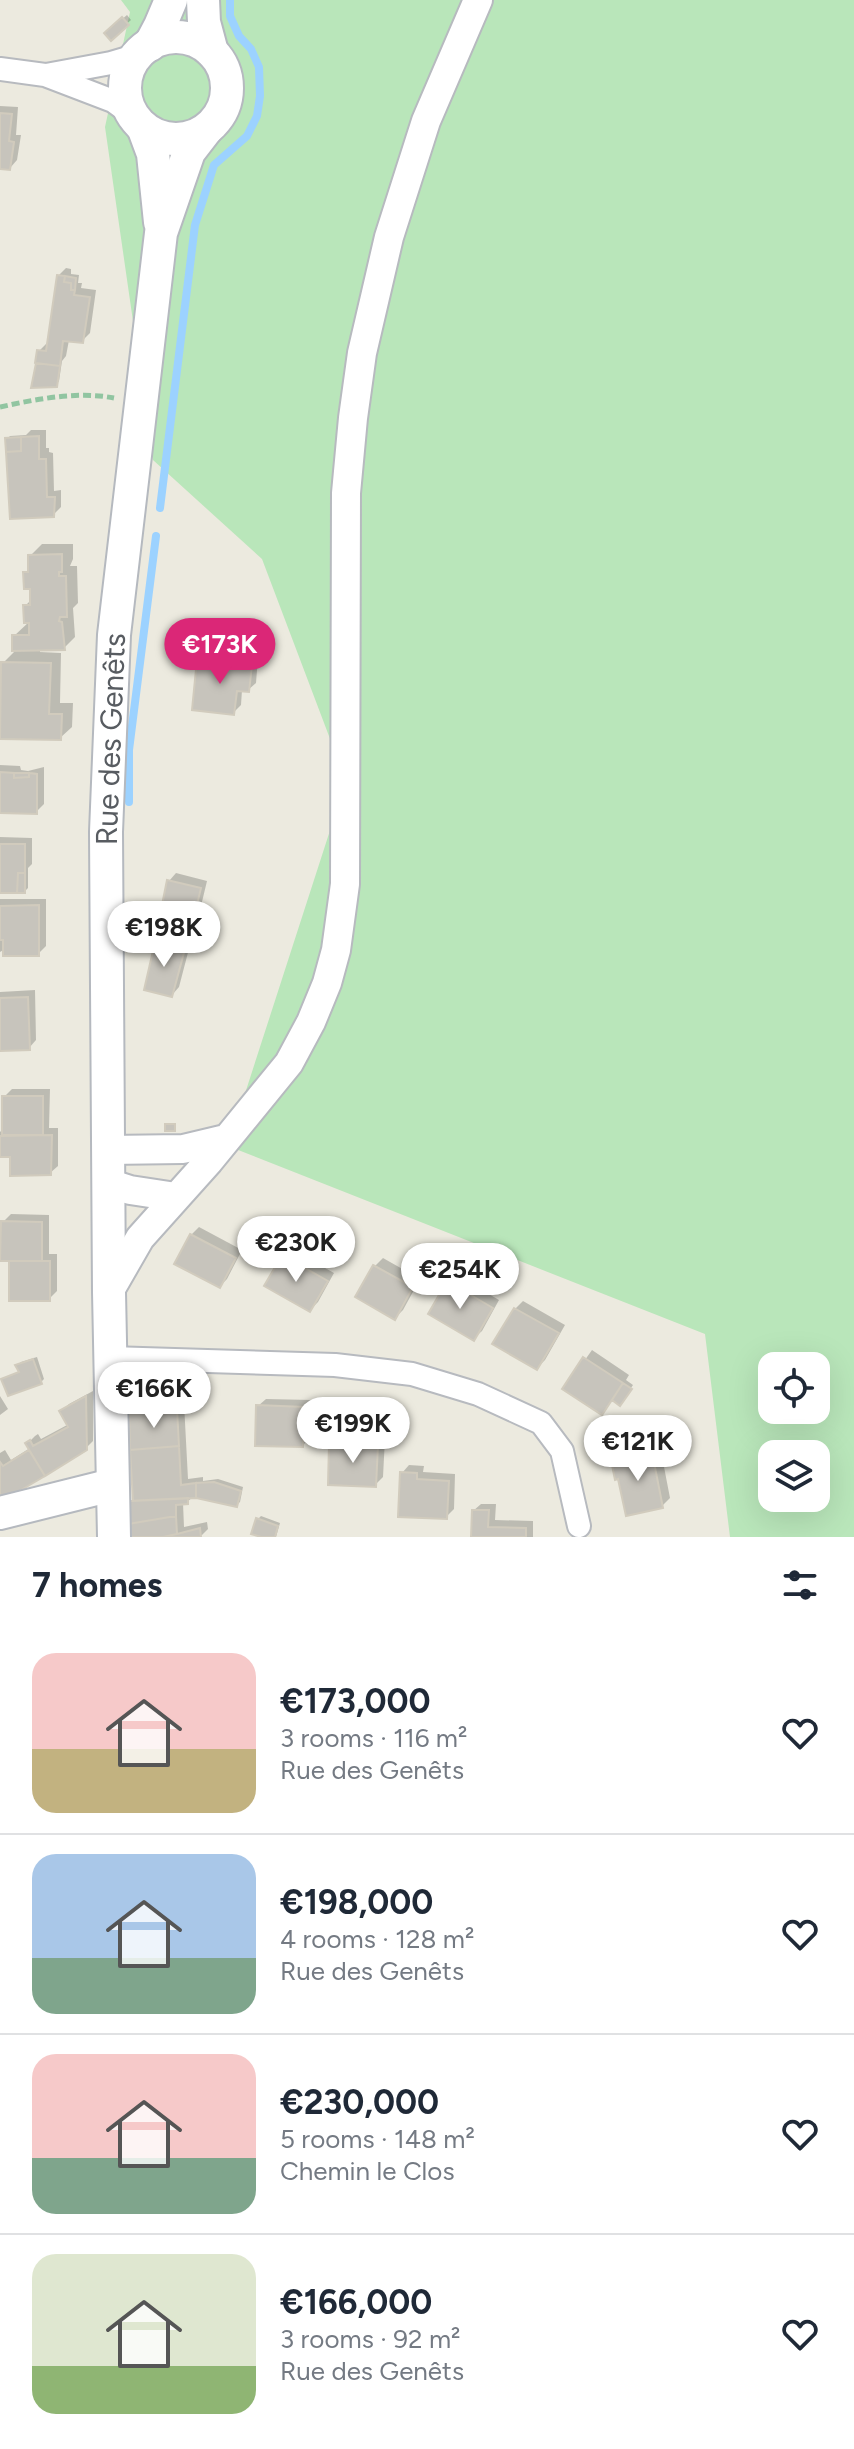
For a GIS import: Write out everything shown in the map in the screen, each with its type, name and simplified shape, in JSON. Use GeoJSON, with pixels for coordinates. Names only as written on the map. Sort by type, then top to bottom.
{"type":"FeatureCollection","features":[{"type":"Feature","properties":{"kind":"main road"},"geometry":{"type":"LineString","coordinates":[[171,0],[160,26],[129,69],[126,84],[127,100],[138,121],[157,135],[172,139],[190,138],[206,130],[218,117],[226,101],[227,83],[222,66],[212,52],[204,22],[203,0]]}},
{"type":"Feature","properties":{"kind":"main road"},"geometry":{"type":"LineString","coordinates":[[144,50],[164,38],[180,37],[197,42],[212,52]]}},
{"type":"Feature","properties":{"kind":"main road","name":"Rue des Genêts"},"geometry":{"type":"LineString","coordinates":[[138,121],[153,154],[161,233]]}},
{"type":"Feature","properties":{"kind":"main road","name":"Rue des Genêts"},"geometry":{"type":"LineString","coordinates":[[114,1537],[108,1183],[106,832],[109,710],[114,635],[161,233],[189,152],[206,130]]}},
{"type":"Feature","properties":{"kind":"main road"},"geometry":{"type":"LineString","coordinates":[[0,1513],[112,1485]]}},
{"type":"Feature","properties":{"kind":"street"},"geometry":{"type":"LineString","coordinates":[[109,1292],[140,1238],[209,1161],[289,1063],[327,983],[336,950],[345,884],[346,493],[362,353],[381,266],[402,193],[426,121],[478,0]]}},
{"type":"Feature","properties":{"kind":"street"},"geometry":{"type":"LineString","coordinates":[[45,75],[111,63],[144,50]]}},
{"type":"Feature","properties":{"kind":"street"},"geometry":{"type":"LineString","coordinates":[[0,69],[45,75],[113,101],[138,121]]}},
{"type":"Feature","properties":{"kind":"street"},"geometry":{"type":"LineString","coordinates":[[108,1150],[183,1149],[225,1139]]}},
{"type":"Feature","properties":{"kind":"street"},"geometry":{"type":"LineString","coordinates":[[108,1183],[130,1190],[176,1197]]}},
{"type":"Feature","properties":{"kind":"street"},"geometry":{"type":"LineString","coordinates":[[110,1358],[335,1365],[412,1374],[478,1394],[541,1423],[562,1451],[579,1526]]}},
{"type":"Feature","properties":{"kind":"path"},"geometry":{"type":"LineString","coordinates":[[0,407],[39,399],[97,395],[140,403]]}},
{"type":"Feature","properties":{"kind":"green space"},"geometry":{"type":"Polygon","coordinates":[[[121,0],[854,0],[854,1537],[730,1537],[705,1334],[228,1146],[346,781],[262,559],[153,460],[105,127],[130,12],[121,0]]]}},
{"type":"Feature","properties":{"kind":"building"},"geometry":{"type":"Polygon","coordinates":[[[122,17],[129,25],[111,41],[104,33],[122,17]]]}},
{"type":"Feature","properties":{"kind":"building"},"geometry":{"type":"Polygon","coordinates":[[[0,113],[12,114],[9,141],[14,142],[10,170],[0,169],[0,113]]]}},
{"type":"Feature","properties":{"kind":"building"},"geometry":{"type":"Polygon","coordinates":[[[57,275],[65,276],[64,282],[71,283],[74,295],[90,297],[83,343],[63,341],[60,366],[35,363],[37,350],[46,351],[57,275]]]}},
{"type":"Feature","properties":{"kind":"building"},"geometry":{"type":"Polygon","coordinates":[[[65,276],[76,278],[75,290],[71,290],[71,283],[64,282],[65,276]]]}},
{"type":"Feature","properties":{"kind":"building"},"geometry":{"type":"Polygon","coordinates":[[[36,363],[60,366],[57,387],[31,388],[36,363]]]}},
{"type":"Feature","properties":{"kind":"building"},"geometry":{"type":"Polygon","coordinates":[[[39,436],[39,459],[46,459],[47,497],[55,497],[54,517],[10,519],[6,452],[21,451],[21,437],[39,436]]]}},
{"type":"Feature","properties":{"kind":"building"},"geometry":{"type":"Polygon","coordinates":[[[21,437],[21,451],[6,452],[5,438],[21,437]]]}},
{"type":"Feature","properties":{"kind":"building"},"geometry":{"type":"Polygon","coordinates":[[[62,554],[62,572],[59,576],[66,576],[67,617],[60,617],[59,621],[62,622],[65,650],[12,651],[12,635],[29,635],[29,623],[24,623],[23,605],[30,605],[30,589],[24,589],[23,572],[28,572],[28,555],[62,554]]]}},
{"type":"Feature","properties":{"kind":"building"},"geometry":{"type":"Polygon","coordinates":[[[197,659],[252,665],[249,692],[237,691],[234,715],[192,710],[197,659]]]}},
{"type":"Feature","properties":{"kind":"building"},"geometry":{"type":"Polygon","coordinates":[[[1,662],[51,663],[49,714],[62,714],[61,740],[0,739],[1,662]]]}},
{"type":"Feature","properties":{"kind":"building"},"geometry":{"type":"Polygon","coordinates":[[[0,772],[14,773],[14,778],[37,774],[37,814],[0,813],[0,772]]]}},
{"type":"Feature","properties":{"kind":"building"},"geometry":{"type":"Polygon","coordinates":[[[14,773],[29,773],[29,777],[14,778],[14,773]]]}},
{"type":"Feature","properties":{"kind":"building"},"geometry":{"type":"Polygon","coordinates":[[[0,844],[25,844],[25,873],[18,873],[17,893],[0,893],[0,844]]]}},
{"type":"Feature","properties":{"kind":"building"},"geometry":{"type":"Polygon","coordinates":[[[18,873],[25,873],[25,893],[17,893],[18,873]]]}},
{"type":"Feature","properties":{"kind":"building"},"geometry":{"type":"Polygon","coordinates":[[[167,880],[201,888],[188,941],[177,938],[179,930],[158,925],[167,880]]]}},
{"type":"Feature","properties":{"kind":"building"},"geometry":{"type":"Polygon","coordinates":[[[39,905],[39,956],[3,956],[0,906],[39,905]]]}},
{"type":"Feature","properties":{"kind":"building"},"geometry":{"type":"Polygon","coordinates":[[[155,942],[185,949],[172,997],[144,990],[155,942]]]}},
{"type":"Feature","properties":{"kind":"building"},"geometry":{"type":"Polygon","coordinates":[[[28,997],[30,1050],[0,1051],[0,998],[28,997]]]}},
{"type":"Feature","properties":{"kind":"building"},"geometry":{"type":"Polygon","coordinates":[[[2,1096],[43,1096],[43,1135],[2,1135],[2,1096]]]}},
{"type":"Feature","properties":{"kind":"building"},"geometry":{"type":"Polygon","coordinates":[[[165,1124],[175,1124],[175,1131],[165,1131],[165,1124]]]}},
{"type":"Feature","properties":{"kind":"building"},"geometry":{"type":"Polygon","coordinates":[[[52,1135],[51,1175],[10,1176],[10,1157],[0,1157],[0,1136],[52,1135]]]}},
{"type":"Feature","properties":{"kind":"building"},"geometry":{"type":"Polygon","coordinates":[[[1,1221],[42,1222],[42,1261],[0,1261],[1,1221]]]}},
{"type":"Feature","properties":{"kind":"building"},"geometry":{"type":"Polygon","coordinates":[[[190,1234],[236,1258],[220,1288],[174,1264],[190,1234]]]}},
{"type":"Feature","properties":{"kind":"building"},"geometry":{"type":"Polygon","coordinates":[[[282,1255],[328,1281],[310,1312],[264,1286],[282,1255]]]}},
{"type":"Feature","properties":{"kind":"building"},"geometry":{"type":"Polygon","coordinates":[[[9,1261],[50,1261],[50,1301],[9,1301],[9,1261]]]}},
{"type":"Feature","properties":{"kind":"building"},"geometry":{"type":"Polygon","coordinates":[[[373,1265],[413,1287],[395,1320],[355,1297],[373,1265]]]}},
{"type":"Feature","properties":{"kind":"building"},"geometry":{"type":"Polygon","coordinates":[[[447,1281],[493,1308],[474,1341],[428,1314],[447,1281]]]}},
{"type":"Feature","properties":{"kind":"building"},"geometry":{"type":"Polygon","coordinates":[[[514,1308],[559,1333],[537,1370],[492,1344],[514,1308]]]}},
{"type":"Feature","properties":{"kind":"building"},"geometry":{"type":"Polygon","coordinates":[[[583,1357],[623,1383],[602,1415],[562,1389],[583,1357]]]}},
{"type":"Feature","properties":{"kind":"building"},"geometry":{"type":"Polygon","coordinates":[[[33,1359],[42,1384],[8,1396],[1,1379],[19,1372],[15,1365],[33,1359]]]}},
{"type":"Feature","properties":{"kind":"building"},"geometry":{"type":"Polygon","coordinates":[[[623,1383],[632,1389],[620,1406],[612,1400],[623,1383]]]}},
{"type":"Feature","properties":{"kind":"building"},"geometry":{"type":"Polygon","coordinates":[[[86,1396],[87,1450],[45,1476],[25,1443],[30,1440],[33,1446],[68,1427],[59,1411],[86,1396]]]}},
{"type":"Feature","properties":{"kind":"building"},"geometry":{"type":"Polygon","coordinates":[[[256,1405],[305,1407],[303,1447],[255,1446],[256,1405]]]}},
{"type":"Feature","properties":{"kind":"building"},"geometry":{"type":"Polygon","coordinates":[[[177,1409],[179,1446],[130,1450],[129,1413],[177,1409]]]}},
{"type":"Feature","properties":{"kind":"building"},"geometry":{"type":"Polygon","coordinates":[[[329,1443],[378,1445],[376,1487],[328,1485],[329,1443]]]}},
{"type":"Feature","properties":{"kind":"building"},"geometry":{"type":"Polygon","coordinates":[[[179,1446],[181,1485],[196,1483],[196,1498],[133,1501],[130,1450],[179,1446]]]}},
{"type":"Feature","properties":{"kind":"building"},"geometry":{"type":"Polygon","coordinates":[[[29,1450],[45,1476],[4,1500],[0,1494],[0,1462],[3,1466],[29,1450]]]}},
{"type":"Feature","properties":{"kind":"building"},"geometry":{"type":"Polygon","coordinates":[[[652,1452],[663,1508],[626,1516],[611,1460],[652,1452]]]}},
{"type":"Feature","properties":{"kind":"building"},"geometry":{"type":"Polygon","coordinates":[[[400,1472],[417,1473],[417,1479],[449,1481],[447,1519],[398,1517],[400,1472]]]}},
{"type":"Feature","properties":{"kind":"building"},"geometry":{"type":"Polygon","coordinates":[[[214,1482],[241,1491],[237,1507],[196,1498],[196,1483],[214,1482]]]}},
{"type":"Feature","properties":{"kind":"building"},"geometry":{"type":"Polygon","coordinates":[[[188,1498],[188,1504],[176,1505],[176,1516],[128,1524],[128,1501],[188,1498]]]}},
{"type":"Feature","properties":{"kind":"building"},"geometry":{"type":"Polygon","coordinates":[[[472,1510],[489,1510],[488,1527],[526,1528],[526,1537],[471,1537],[472,1510]]]}},
{"type":"Feature","properties":{"kind":"building"},"geometry":{"type":"Polygon","coordinates":[[[176,1516],[177,1534],[129,1537],[128,1524],[176,1516]]]}},
{"type":"Feature","properties":{"kind":"building"},"geometry":{"type":"Polygon","coordinates":[[[256,1518],[278,1526],[275,1537],[251,1534],[256,1518]]]}},
{"type":"Feature","properties":{"kind":"building"},"geometry":{"type":"Polygon","coordinates":[[[200,1528],[201,1537],[163,1537],[177,1534],[200,1528]]]}},
{"type":"Feature","properties":{"kind":"waterway"},"geometry":{"type":"LineString","coordinates":[[160,508],[195,225],[214,165],[247,136],[257,116],[260,96],[259,67],[230,16],[230,0]]}},
{"type":"Feature","properties":{"kind":"waterway"},"geometry":{"type":"LineString","coordinates":[[129,802],[129,750],[156,536]]}}]}
